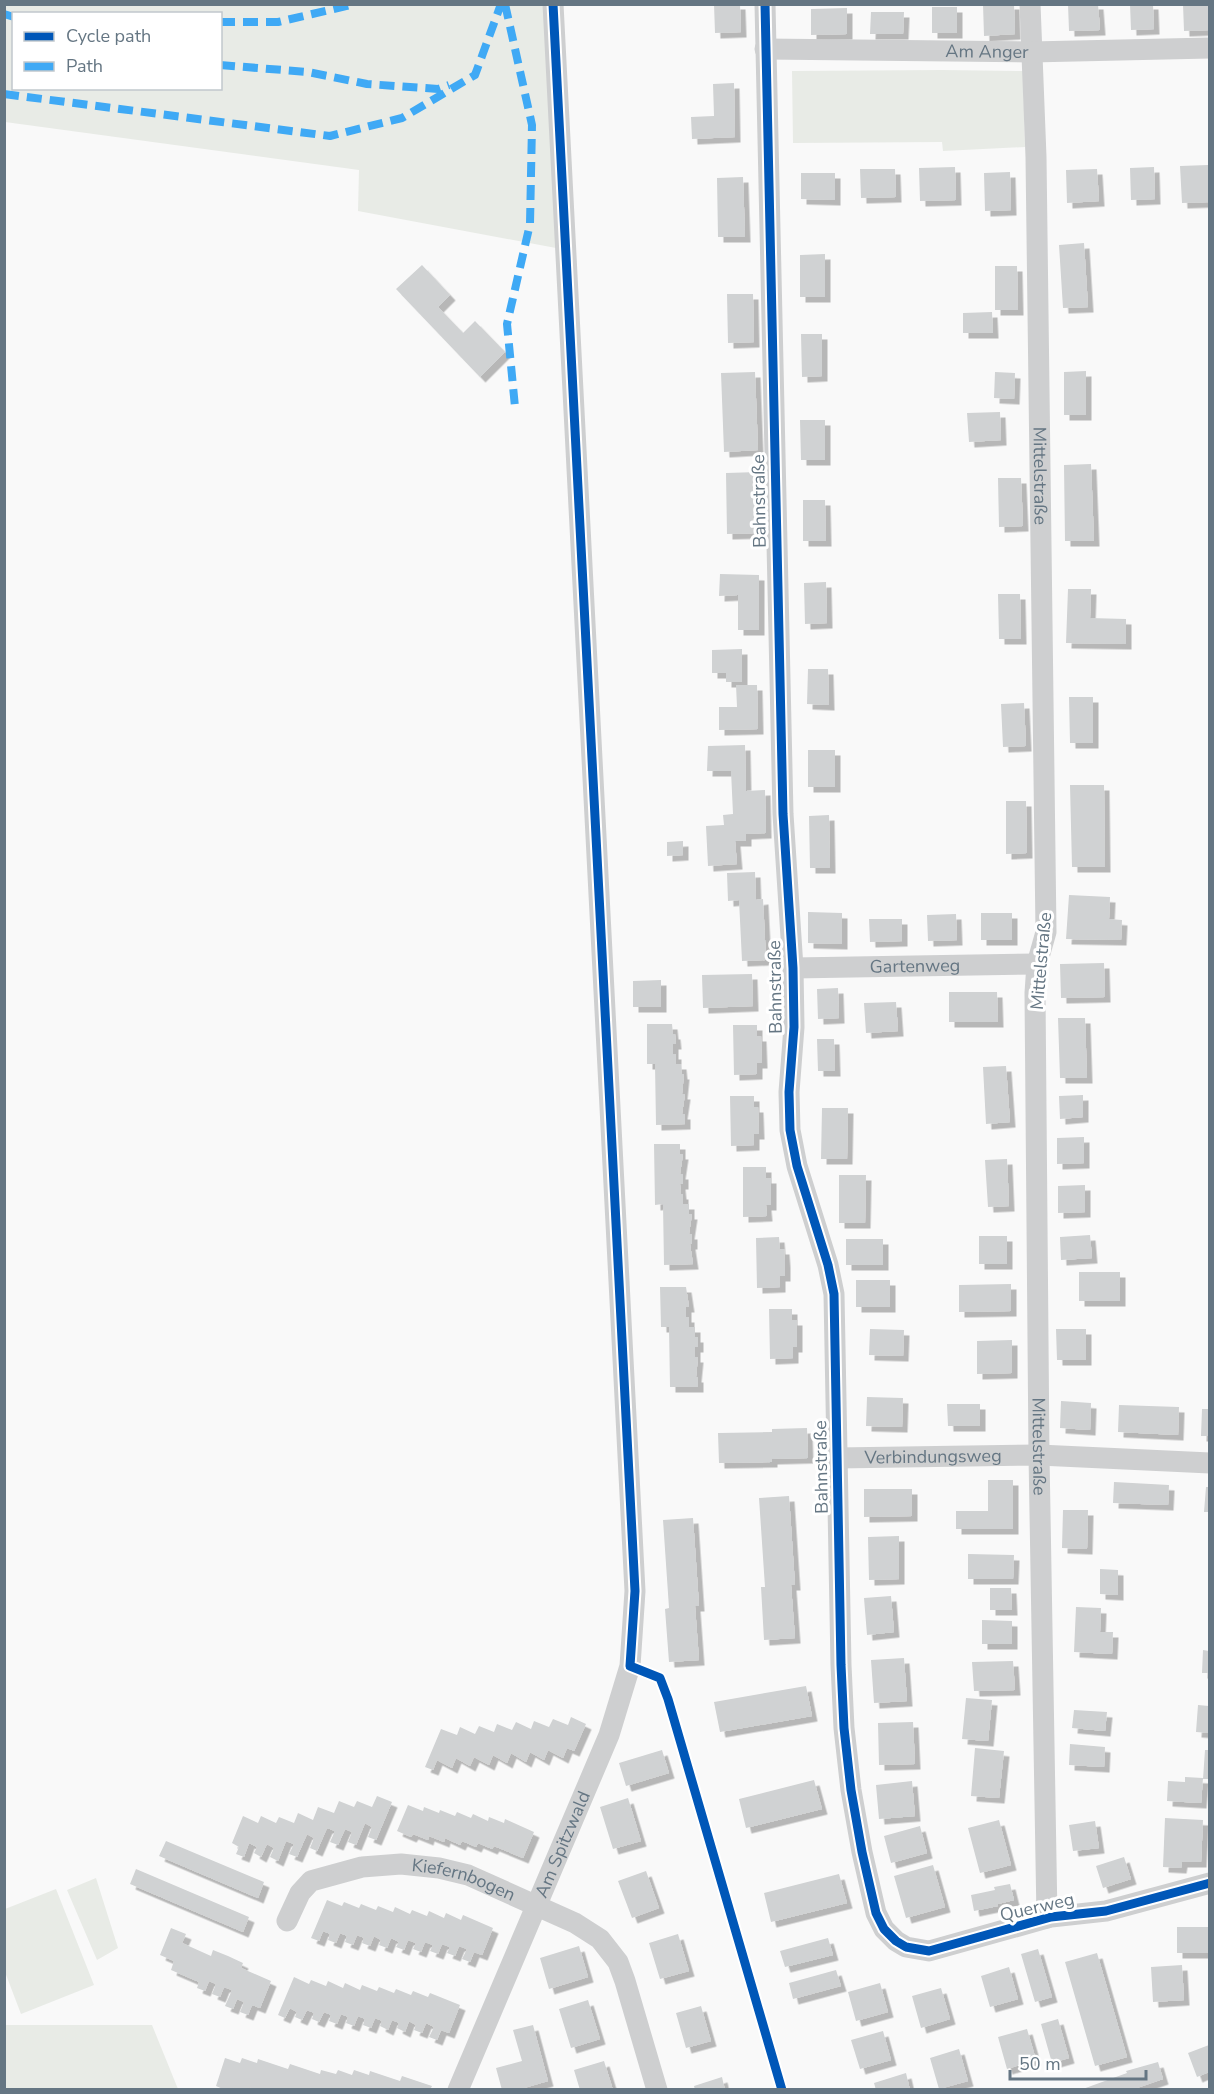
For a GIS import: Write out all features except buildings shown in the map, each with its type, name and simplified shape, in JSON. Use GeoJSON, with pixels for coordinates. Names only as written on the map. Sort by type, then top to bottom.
{"type":"FeatureCollection","features":[{"type":"Feature","properties":{"kind":"street","name":"Am Spitzwald"},"geometry":{"type":"LineString","coordinates":[[458,2090],[609,1735],[630,1666],[634,1591],[553,4]]}},
{"type":"Feature","properties":{"kind":"street","name":"Bahnstraße"},"geometry":{"type":"LineString","coordinates":[[765,4],[783,814],[793,968],[794,1027],[789,1092],[790,1130],[797,1166],[828,1265],[834,1294],[842,1696],[851,1790],[862,1852],[878,1918],[887,1933],[906,1947]]}},
{"type":"Feature","properties":{"kind":"street","name":"Mittelstraße"},"geometry":{"type":"LineString","coordinates":[[1030,4],[1036,157],[1046,932],[1037,964],[1035,993],[1039,1455],[1047,1918]]}},
{"type":"Feature","properties":{"kind":"street","name":"Am Anger"},"geometry":{"type":"LineString","coordinates":[[765,49],[1031,52],[1209,48]]}},
{"type":"Feature","properties":{"kind":"street","name":"Gartenweg"},"geometry":{"type":"LineString","coordinates":[[793,968],[1037,964]]}},
{"type":"Feature","properties":{"kind":"street","name":"Verbindungsweg"},"geometry":{"type":"LineString","coordinates":[[837,1458],[1039,1455],[1209,1463]]}},
{"type":"Feature","properties":{"kind":"street","name":"Kiefernbogen"},"geometry":{"type":"LineString","coordinates":[[287,1922],[300,1893],[311,1881],[381,1864],[420,1865],[458,1872],[536,1905],[584,1927],[600,1939],[613,1954],[625,1981],[657,2090]]}},
{"type":"Feature","properties":{"kind":"street","name":"Querweg"},"geometry":{"type":"LineString","coordinates":[[906,1947],[923,1951],[935,1950],[1047,1918],[1064,1914],[1106,1911],[1209,1883]]}},
{"type":"Feature","properties":{"kind":"shaded area"},"geometry":{"type":"Polygon","coordinates":[[[5,5],[544,5],[556,248],[358,211],[359,170],[5,122],[5,5]]]}},
{"type":"Feature","properties":{"kind":"shaded area"},"geometry":{"type":"Polygon","coordinates":[[[792,71],[1023,71],[1025,147],[943,151],[942,142],[793,143],[792,71]]]}},
{"type":"Feature","properties":{"kind":"shaded area"},"geometry":{"type":"Polygon","coordinates":[[[96,1878],[118,1948],[97,1960],[67,1890],[96,1878]]]}},
{"type":"Feature","properties":{"kind":"shaded area"},"geometry":{"type":"Polygon","coordinates":[[[56,1889],[94,1985],[21,2014],[5,1972],[5,1909],[56,1889]]]}},
{"type":"Feature","properties":{"kind":"shaded area"},"geometry":{"type":"Polygon","coordinates":[[[5,2025],[152,2025],[178,2089],[5,2089],[5,2025]]]}},
{"type":"Feature","properties":{"kind":"marked path"},"geometry":{"type":"LineString","coordinates":[[222,22],[278,22],[355,4]]}},
{"type":"Feature","properties":{"kind":"marked path"},"geometry":{"type":"LineString","coordinates":[[4,94],[330,136],[402,118],[475,75],[501,4]]}},
{"type":"Feature","properties":{"kind":"marked path"},"geometry":{"type":"LineString","coordinates":[[505,4],[532,125],[530,224],[507,324],[515,407]]}},
{"type":"Feature","properties":{"kind":"marked path"},"geometry":{"type":"LineString","coordinates":[[4,14],[12,16]]}},
{"type":"Feature","properties":{"kind":"marked path"},"geometry":{"type":"LineString","coordinates":[[222,65],[308,72],[367,84],[438,89],[449,85]]}},
{"type":"Feature","properties":{"kind":"cycle path"},"geometry":{"type":"LineString","coordinates":[[553,4],[635,1591],[630,1666],[660,1678],[668,1699],[782,2090]]}},
{"type":"Feature","properties":{"kind":"cycle path"},"geometry":{"type":"LineString","coordinates":[[765,4],[783,814],[793,968],[794,1027],[789,1092],[790,1130],[797,1166],[828,1265],[834,1294],[844,1728],[851,1790],[876,1913],[884,1929],[896,1941],[906,1947],[929,1951],[1051,1917],[1106,1911],[1210,1883]]}}]}
